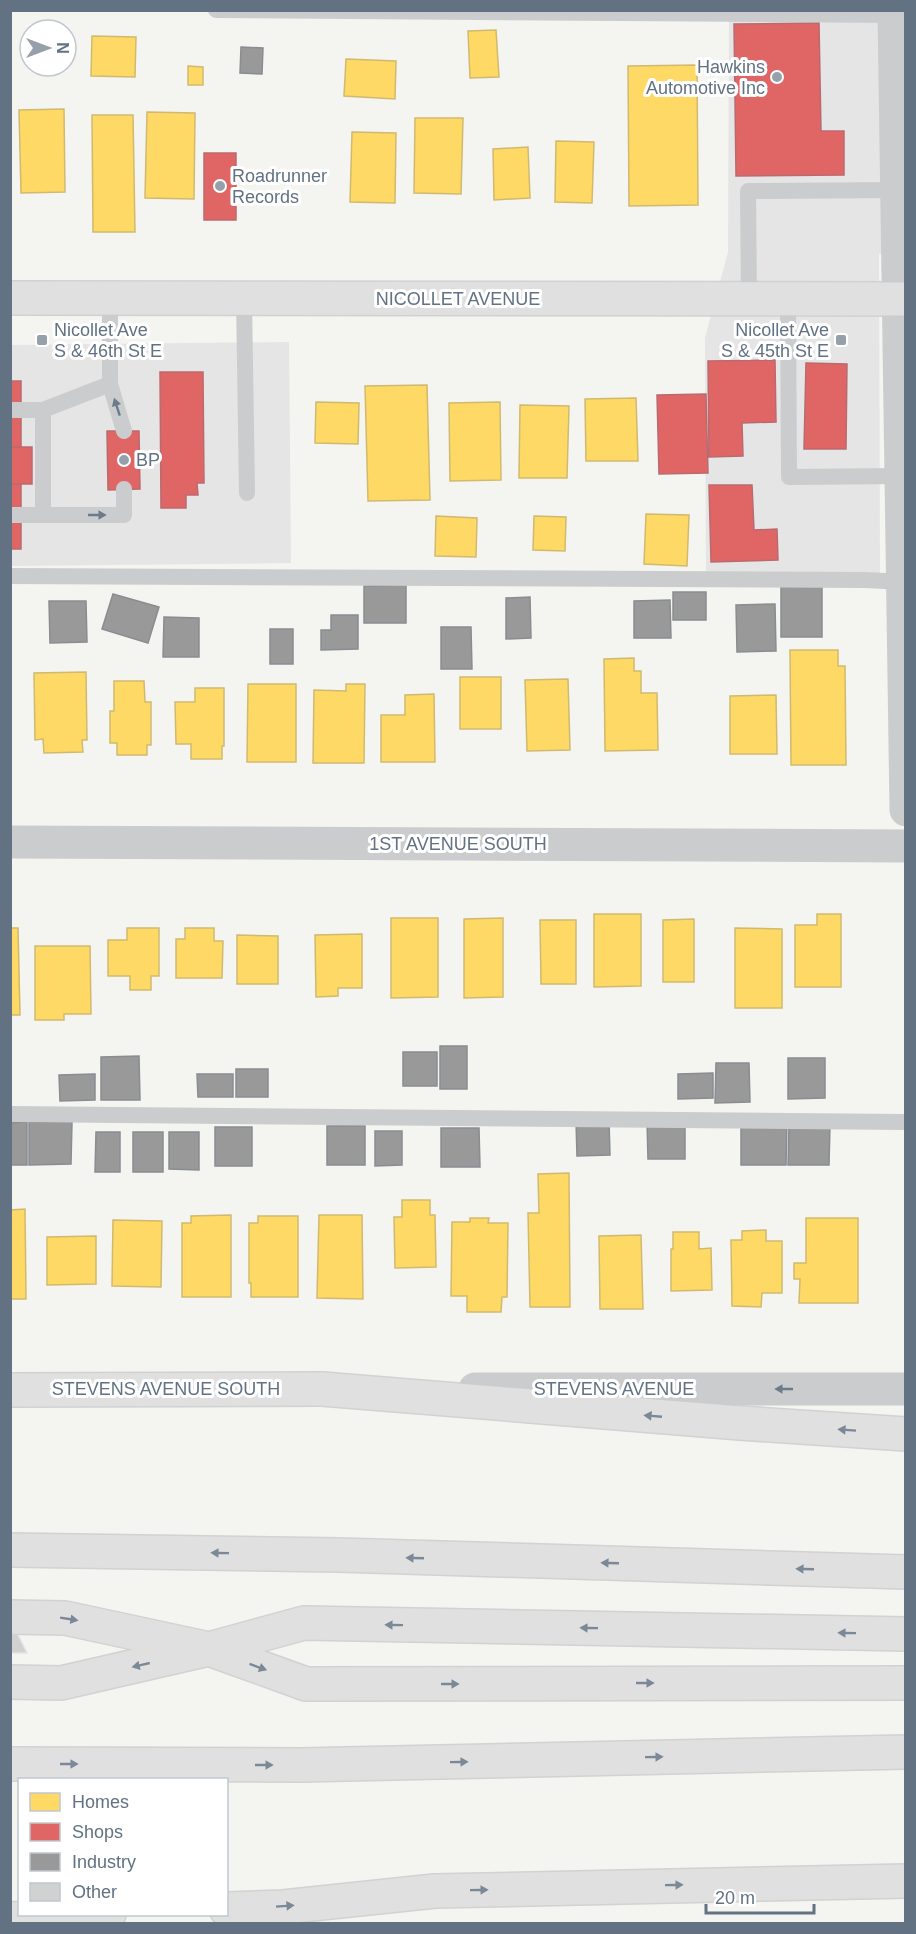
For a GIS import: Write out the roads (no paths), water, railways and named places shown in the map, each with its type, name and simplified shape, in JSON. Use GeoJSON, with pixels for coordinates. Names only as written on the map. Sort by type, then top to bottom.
{"type":"FeatureCollection","features":[{"type":"Feature","properties":{"kind":"main road","name":"NICOLLET AVENUE"},"geometry":{"type":"LineString","coordinates":[[10,298],[902,298]]}},
{"type":"Feature","properties":{"kind":"main road","name":"STEVENS AVENUE SOUTH"},"geometry":{"type":"LineString","coordinates":[[10,1390],[322,1389],[906,1434]]}},
{"type":"Feature","properties":{"kind":"main road"},"geometry":{"type":"LineString","coordinates":[[10,1550],[327,1555],[906,1572]]}},
{"type":"Feature","properties":{"kind":"main road"},"geometry":{"type":"LineString","coordinates":[[10,1617],[65,1618],[209,1649],[306,1684],[906,1683]]}},
{"type":"Feature","properties":{"kind":"main road"},"geometry":{"type":"LineString","coordinates":[[10,1682],[61,1683],[209,1649],[304,1623],[906,1634]]}},
{"type":"Feature","properties":{"kind":"main road"},"geometry":{"type":"LineString","coordinates":[[10,1764],[300,1765],[906,1752]]}},
{"type":"Feature","properties":{"kind":"main road"},"geometry":{"type":"LineString","coordinates":[[228,1909],[294,1906],[435,1891],[906,1881]]}},
{"type":"Feature","properties":{"kind":"main road"},"geometry":{"type":"LineString","coordinates":[[10,1920],[76,1916]]}},
{"type":"Feature","properties":{"kind":"street"},"geometry":{"type":"LineString","coordinates":[[898,14],[897,190],[902,298],[901,476],[906,810]]}},
{"type":"Feature","properties":{"kind":"street","name":"1ST AVENUE SOUTH"},"geometry":{"type":"LineString","coordinates":[[10,842],[906,846]]}},
{"type":"Feature","properties":{"kind":"street","name":"STEVENS AVENUE"},"geometry":{"type":"LineString","coordinates":[[322,1389],[906,1389]]}},
{"type":"Feature","properties":{"kind":"street"},"geometry":{"type":"LineString","coordinates":[[10,1920],[61,1923]]}},
{"type":"Feature","properties":{"kind":"lane"},"geometry":{"type":"LineString","coordinates":[[216,10],[898,14]]}},
{"type":"Feature","properties":{"kind":"lane"},"geometry":{"type":"LineString","coordinates":[[749,298],[748,191],[897,190]]}},
{"type":"Feature","properties":{"kind":"lane"},"geometry":{"type":"LineString","coordinates":[[788,298],[789,477],[901,476]]}},
{"type":"Feature","properties":{"kind":"lane"},"geometry":{"type":"LineString","coordinates":[[110,299],[110,384],[124,431]]}},
{"type":"Feature","properties":{"kind":"lane"},"geometry":{"type":"LineString","coordinates":[[244,299],[247,493]]}},
{"type":"Feature","properties":{"kind":"lane"},"geometry":{"type":"LineString","coordinates":[[10,411],[43,410],[110,384]]}},
{"type":"Feature","properties":{"kind":"lane"},"geometry":{"type":"LineString","coordinates":[[43,410],[43,515]]}},
{"type":"Feature","properties":{"kind":"lane"},"geometry":{"type":"LineString","coordinates":[[10,515],[124,515],[124,489]]}},
{"type":"Feature","properties":{"kind":"lane"},"geometry":{"type":"LineString","coordinates":[[10,576],[904,582]]}},
{"type":"Feature","properties":{"kind":"lane"},"geometry":{"type":"LineString","coordinates":[[10,1114],[906,1122]]}},
{"type":"Feature","properties":{"kind":"place","name":"Hawkins Automotive Inc"},"geometry":{"type":"Point","coordinates":[777,77]}},
{"type":"Feature","properties":{"kind":"place","name":"Roadrunner Records"},"geometry":{"type":"Point","coordinates":[220,186]}},
{"type":"Feature","properties":{"kind":"place","name":"Nicollet Ave S & 46th St E"},"geometry":{"type":"Point","coordinates":[42,340]}},
{"type":"Feature","properties":{"kind":"place","name":"Nicollet Ave S & 45th St E"},"geometry":{"type":"Point","coordinates":[841,340]}},
{"type":"Feature","properties":{"kind":"place","name":"BP"},"geometry":{"type":"Point","coordinates":[124,460]}}]}
